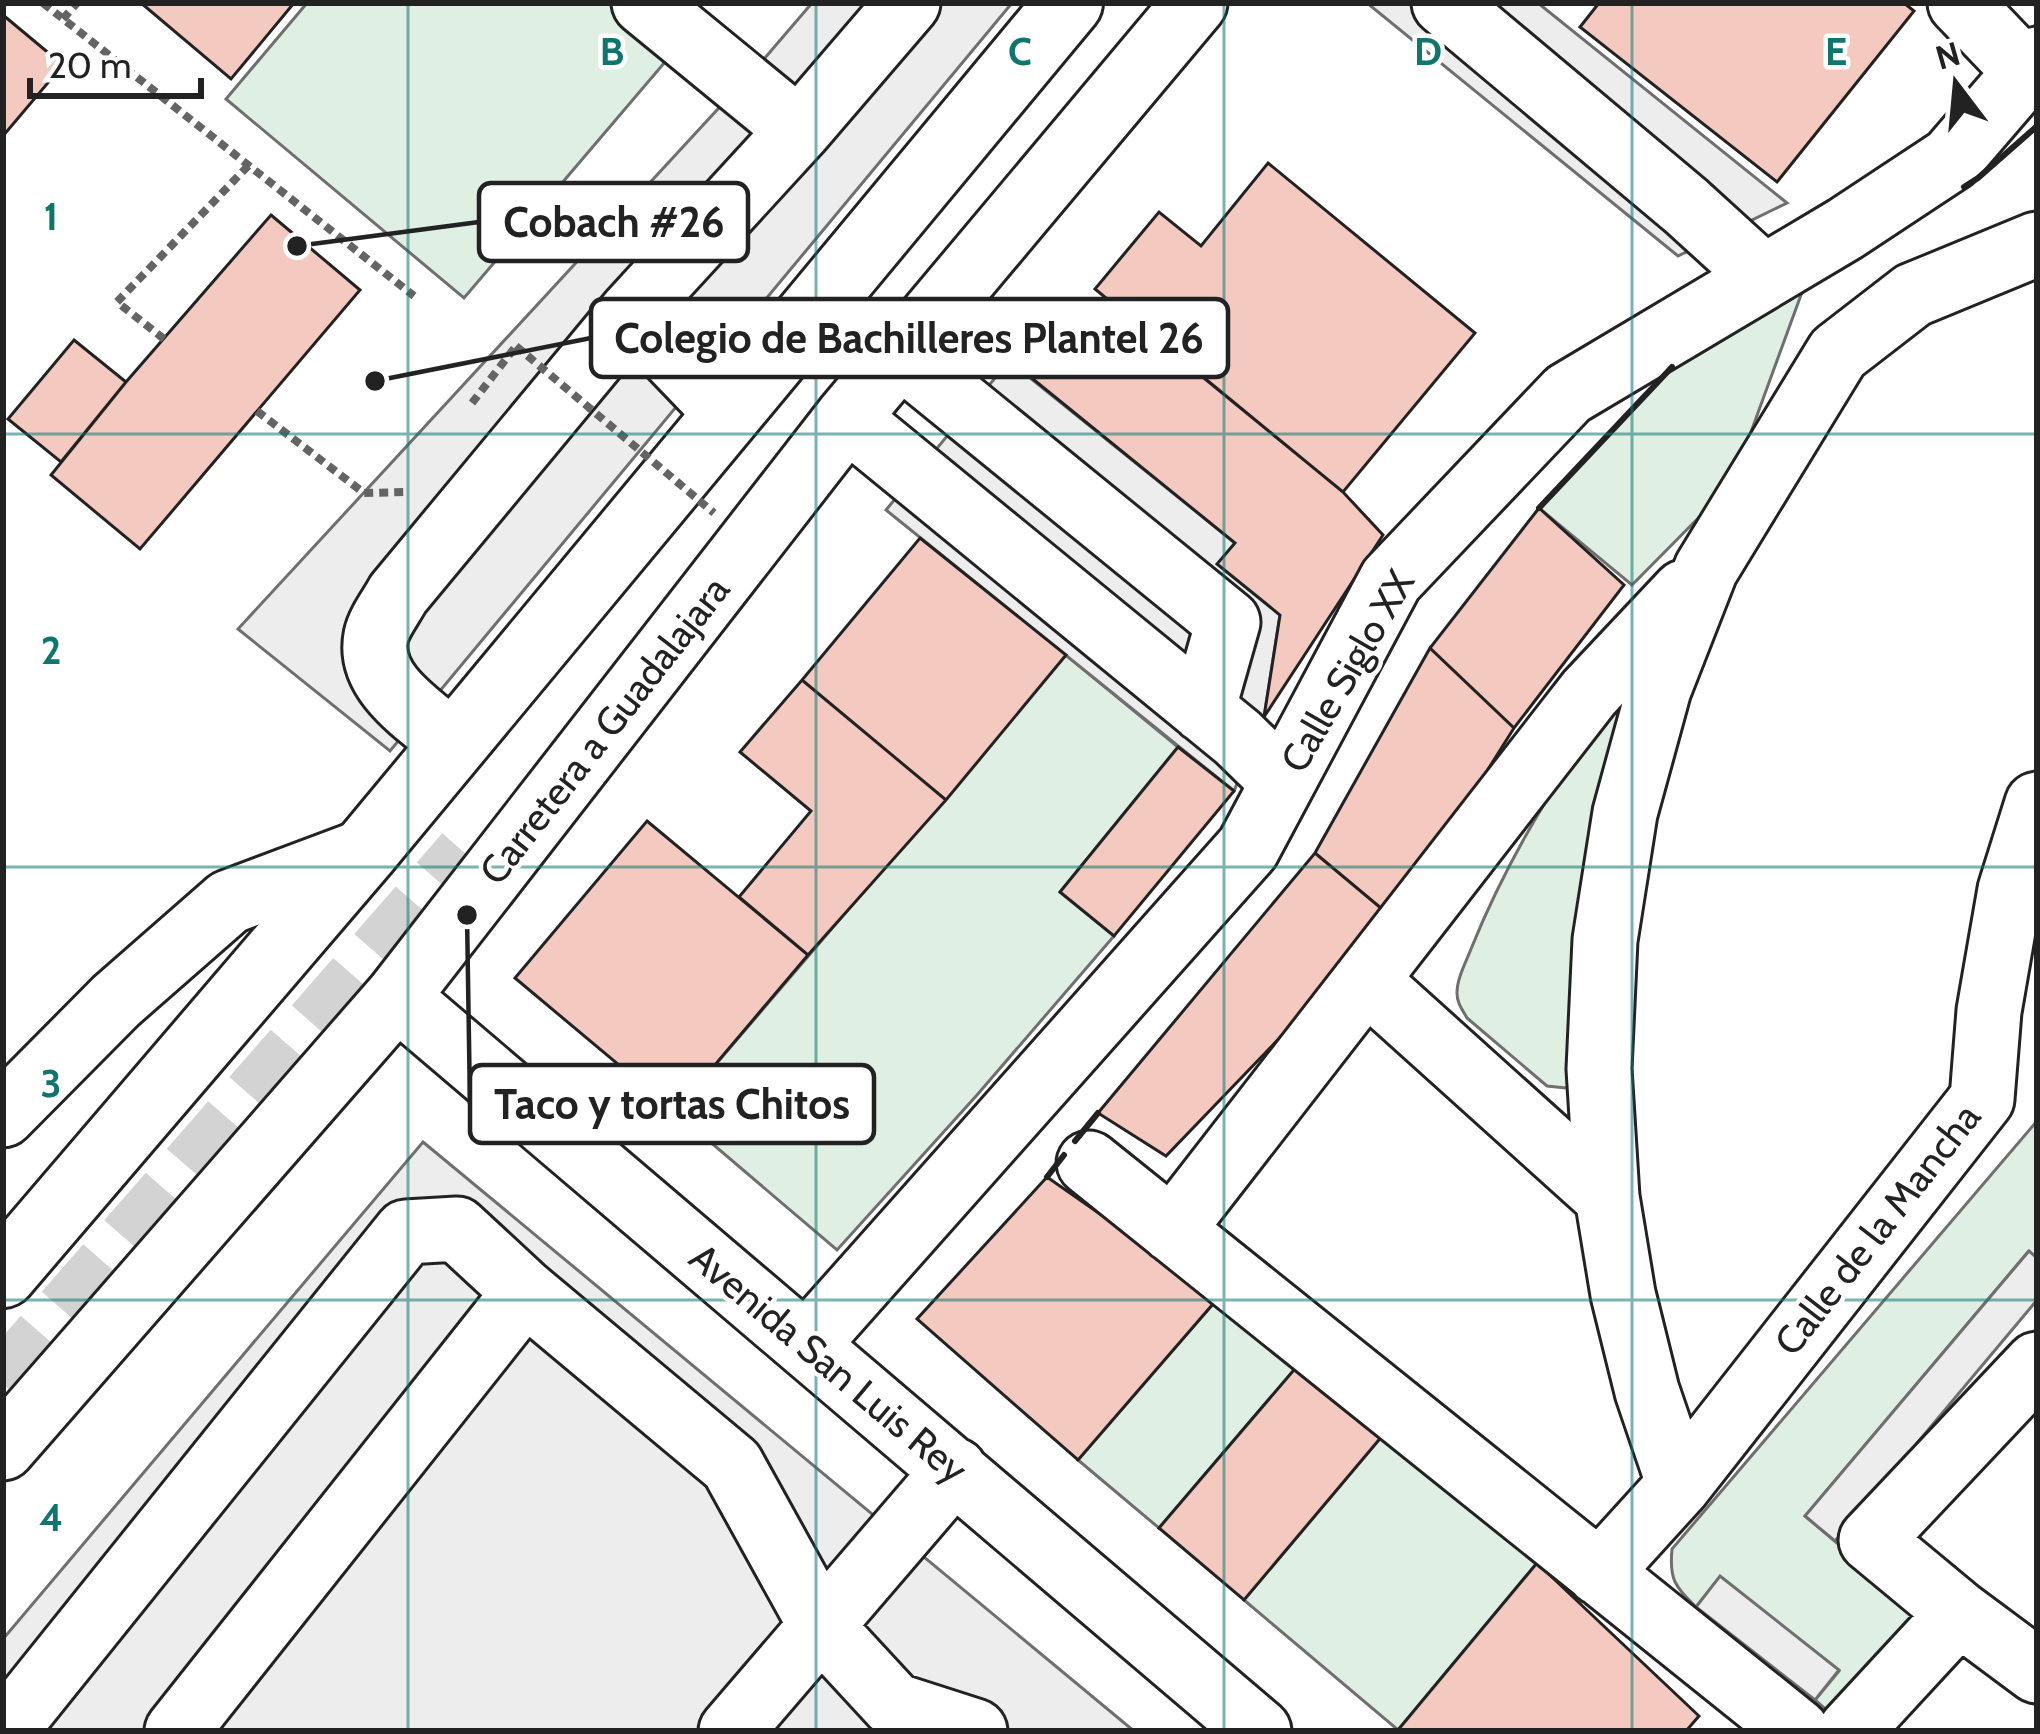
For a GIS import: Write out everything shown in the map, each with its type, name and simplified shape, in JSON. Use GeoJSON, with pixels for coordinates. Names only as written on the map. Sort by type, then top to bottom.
{"type":"FeatureCollection","features":[{"type":"Feature","properties":{"kind":"highway"},"geometry":{"type":"LineString","coordinates":[[3,1274],[365,851],[1069,3]]}},
{"type":"Feature","properties":{"kind":"street"},"geometry":{"type":"LineString","coordinates":[[644,3],[799,130]]}},
{"type":"Feature","properties":{"kind":"street"},"geometry":{"type":"LineString","coordinates":[[454,744],[387,686],[376,667],[376,634],[398,594],[631,313],[908,3]]}},
{"type":"Feature","properties":{"kind":"street","name":"Carretera a Guadalajara"},"geometry":{"type":"LineString","coordinates":[[3,1448],[397,997],[847,418],[1195,3]]}},
{"type":"Feature","properties":{"kind":"street"},"geometry":{"type":"LineString","coordinates":[[1444,3],[1764,277]]}},
{"type":"Feature","properties":{"kind":"street"},"geometry":{"type":"LineString","coordinates":[[1960,3],[2032,66]]}},
{"type":"Feature","properties":{"kind":"street","name":"Calle Siglo XX"},"geometry":{"type":"LineString","coordinates":[[807,1344],[1248,848],[1391,580],[1568,394],[1845,230],[1951,159],[2032,66]]}},
{"type":"Feature","properties":{"kind":"street"},"geometry":{"type":"LineString","coordinates":[[1678,1485],[1647,1391],[1623,1294],[1607,1197],[1599,1069],[1605,940],[1618,855],[1659,689],[1706,569],[1838,353],[1913,295],[2037,244]]}},
{"type":"Feature","properties":{"kind":"street"},"geometry":{"type":"LineString","coordinates":[[631,313],[728,414]]}},
{"type":"Feature","properties":{"kind":"street"},"geometry":{"type":"LineString","coordinates":[[899,354],[1228,622],[1204,710]]}},
{"type":"Feature","properties":{"kind":"street"},"geometry":{"type":"LineString","coordinates":[[847,418],[1238,738],[1283,782]]}},
{"type":"Feature","properties":{"kind":"street"},"geometry":{"type":"LineString","coordinates":[[968,518],[1018,451]]}},
{"type":"Feature","properties":{"kind":"street"},"geometry":{"type":"LineString","coordinates":[[1172,1230],[1589,693],[1706,569]]}},
{"type":"Feature","properties":{"kind":"street"},"geometry":{"type":"LineString","coordinates":[[466,854],[582,759]]}},
{"type":"Feature","properties":{"kind":"street","name":"Calle de la Mancha"},"geometry":{"type":"LineString","coordinates":[[1599,1573],[1678,1485],[1982,1099],[1989,1011],[2010,890],[2037,804]]}},
{"type":"Feature","properties":{"kind":"street"},"geometry":{"type":"LineString","coordinates":[[3,1114],[116,1000],[229,902],[365,851]]}},
{"type":"Feature","properties":{"kind":"street"},"geometry":{"type":"LineString","coordinates":[[1366,980],[1607,1197]]}},
{"type":"Feature","properties":{"kind":"street","name":"Avenida San Luis Rey"},"geometry":{"type":"LineString","coordinates":[[397,997],[1259,1731]]}},
{"type":"Feature","properties":{"kind":"street"},"geometry":{"type":"LineString","coordinates":[[1088,1163],[1797,1731]]}},
{"type":"Feature","properties":{"kind":"street"},"geometry":{"type":"LineString","coordinates":[[5,1731],[406,1232],[458,1229],[525,1292],[732,1465],[821,1626],[894,1705],[975,1731]]}},
{"type":"Feature","properties":{"kind":"street"},"geometry":{"type":"LineString","coordinates":[[177,1731],[525,1292]]}},
{"type":"Feature","properties":{"kind":"street"},"geometry":{"type":"LineString","coordinates":[[2037,1364],[1871,1540],[2037,1671]]}},
{"type":"Feature","properties":{"kind":"street"},"geometry":{"type":"LineString","coordinates":[[731,1731],[955,1470]]}},
{"type":"Feature","properties":{"kind":"street"},"geometry":{"type":"LineString","coordinates":[[1850,1731],[1959,1613]]}},
{"type":"Feature","properties":{"kind":"path"},"geometry":{"type":"LineString","coordinates":[[43,3],[414,296]]}},
{"type":"Feature","properties":{"kind":"path"},"geometry":{"type":"LineString","coordinates":[[63,19],[77,3]]}},
{"type":"Feature","properties":{"kind":"path"},"geometry":{"type":"LineString","coordinates":[[164,339],[117,302],[249,165]]}},
{"type":"Feature","properties":{"kind":"path"},"geometry":{"type":"LineString","coordinates":[[458,421],[516,346],[714,512]]}},
{"type":"Feature","properties":{"kind":"path"},"geometry":{"type":"LineString","coordinates":[[257,411],[364,493]]}},
{"type":"Feature","properties":{"kind":"green space"},"geometry":{"type":"Polygon","coordinates":[[[307,3],[609,3],[671,55],[464,298],[226,99],[307,3]]]}},
{"type":"Feature","properties":{"kind":"green space"},"geometry":{"type":"Polygon","coordinates":[[[1805,284],[1732,484],[1632,585],[1539,508],[1669,369],[1805,284]]]}},
{"type":"Feature","properties":{"kind":"green space"},"geometry":{"type":"Polygon","coordinates":[[[1066,655],[1178,747],[1060,892],[1114,936],[837,1250],[675,1112],[1066,655]]]}},
{"type":"Feature","properties":{"kind":"green space"},"geometry":{"type":"Polygon","coordinates":[[[1636,666],[1578,1084],[1547,1086],[1467,1018],[1458,1000],[1458,982],[1524,838],[1636,666]]]}},
{"type":"Feature","properties":{"kind":"green space"},"geometry":{"type":"Polygon","coordinates":[[[2037,1121],[2037,1258],[2028,1252],[1805,1516],[1928,1620],[1839,1721],[1815,1700],[1839,1671],[1720,1577],[1696,1607],[1675,1582],[1672,1549],[2037,1121]]]}},
{"type":"Feature","properties":{"kind":"green space"},"geometry":{"type":"Polygon","coordinates":[[[1219,1297],[1299,1364],[1159,1528],[1078,1460],[1219,1297]]]}},
{"type":"Feature","properties":{"kind":"green space"},"geometry":{"type":"Polygon","coordinates":[[[1383,1435],[1537,1563],[1398,1730],[1244,1600],[1383,1435]]]}},
{"type":"Feature","properties":{"kind":"shaded area"},"geometry":{"type":"Polygon","coordinates":[[[812,3],[1012,3],[390,751],[238,629],[812,3]]]}},
{"type":"Feature","properties":{"kind":"shaded area"},"geometry":{"type":"Polygon","coordinates":[[[1367,3],[1538,3],[1787,203],[1678,256],[1367,3]]]}},
{"type":"Feature","properties":{"kind":"shaded area"},"geometry":{"type":"Polygon","coordinates":[[[1009,361],[1235,543],[1218,564],[1280,615],[1264,717],[1234,791],[886,510],[1009,361]]]}},
{"type":"Feature","properties":{"kind":"shaded area"},"geometry":{"type":"Polygon","coordinates":[[[423,1142],[1134,1731],[3,1731],[3,1639],[423,1142]]]}},
{"type":"Feature","properties":{"kind":"shaded area"},"geometry":{"type":"Polygon","coordinates":[[[2029,1251],[2037,1258],[2037,1300],[1835,1541],[1805,1516],[2029,1251]]]}},
{"type":"Feature","properties":{"kind":"shaded area"},"geometry":{"type":"Polygon","coordinates":[[[1720,1576],[1839,1670],[1815,1700],[1696,1607],[1720,1576]]]}},
{"type":"Feature","properties":{"kind":"building"},"geometry":{"type":"Polygon","coordinates":[[[141,3],[294,3],[231,79],[141,3]]]}},
{"type":"Feature","properties":{"kind":"building"},"geometry":{"type":"Polygon","coordinates":[[[1599,3],[1904,3],[1914,11],[1777,182],[1580,27],[1599,3]]]}},
{"type":"Feature","properties":{"kind":"building"},"geometry":{"type":"Polygon","coordinates":[[[3,15],[63,65],[3,136],[3,15]]]}},
{"type":"Feature","properties":{"kind":"building"},"geometry":{"type":"Polygon","coordinates":[[[1268,163],[1475,333],[1343,492],[1095,289],[1159,212],[1201,246],[1268,163]]]}},
{"type":"Feature","properties":{"kind":"building"},"geometry":{"type":"Polygon","coordinates":[[[271,215],[360,290],[140,549],[51,475],[271,215]]]}},
{"type":"Feature","properties":{"kind":"building"},"geometry":{"type":"Polygon","coordinates":[[[1123,311],[1343,492],[1383,535],[1264,717],[1280,615],[1217,564],[1235,543],[1023,371],[1123,311]]]}},
{"type":"Feature","properties":{"kind":"building"},"geometry":{"type":"Polygon","coordinates":[[[74,340],[126,382],[61,462],[8,419],[74,340]]]}},
{"type":"Feature","properties":{"kind":"building"},"geometry":{"type":"Polygon","coordinates":[[[1539,508],[1624,585],[1514,728],[1430,648],[1539,508]]]}},
{"type":"Feature","properties":{"kind":"building"},"geometry":{"type":"Polygon","coordinates":[[[920,538],[1066,655],[946,800],[802,680],[920,538]]]}},
{"type":"Feature","properties":{"kind":"building"},"geometry":{"type":"Polygon","coordinates":[[[1430,648],[1514,728],[1394,919],[1315,853],[1430,648]]]}},
{"type":"Feature","properties":{"kind":"building"},"geometry":{"type":"Polygon","coordinates":[[[802,680],[946,800],[808,955],[739,897],[811,811],[740,752],[802,680]]]}},
{"type":"Feature","properties":{"kind":"building"},"geometry":{"type":"Polygon","coordinates":[[[1178,747],[1234,791],[1114,936],[1060,892],[1178,747]]]}},
{"type":"Feature","properties":{"kind":"building"},"geometry":{"type":"Polygon","coordinates":[[[647,821],[808,955],[675,1112],[515,978],[647,821]]]}},
{"type":"Feature","properties":{"kind":"building"},"geometry":{"type":"Polygon","coordinates":[[[1315,853],[1394,919],[1166,1156],[1098,1113],[1315,853]]]}},
{"type":"Feature","properties":{"kind":"building"},"geometry":{"type":"Polygon","coordinates":[[[1047,1177],[1219,1297],[1078,1460],[917,1319],[1047,1177]]]}},
{"type":"Feature","properties":{"kind":"building"},"geometry":{"type":"Polygon","coordinates":[[[1299,1364],[1383,1435],[1244,1600],[1159,1528],[1299,1364]]]}},
{"type":"Feature","properties":{"kind":"building"},"geometry":{"type":"Polygon","coordinates":[[[1537,1563],[1699,1716],[1686,1731],[1398,1730],[1537,1563]]]}},
{"type":"Feature","properties":{"kind":"tunnel"},"geometry":{"type":"LineString","coordinates":[[3,1384],[466,854]]}},
{"type":"Feature","properties":{"kind":"wall"},"geometry":{"type":"LineString","coordinates":[[1964,187],[2037,126]]}},
{"type":"Feature","properties":{"kind":"wall"},"geometry":{"type":"LineString","coordinates":[[1539,508],[1672,367]]}},
{"type":"Feature","properties":{"kind":"wall"},"geometry":{"type":"LineString","coordinates":[[1075,1141],[1098,1113]]}},
{"type":"Feature","properties":{"kind":"wall"},"geometry":{"type":"LineString","coordinates":[[1047,1177],[1064,1155]]}},
{"type":"Feature","properties":{"kind":"place","name":"Cobach #26"},"geometry":{"type":"Point","coordinates":[297,246]}},
{"type":"Feature","properties":{"kind":"place","name":"Colegio de Bachilleres Plantel 26"},"geometry":{"type":"Point","coordinates":[375,381]}},
{"type":"Feature","properties":{"kind":"place","name":"Taco y tortas Chitos"},"geometry":{"type":"Point","coordinates":[467,915]}}]}
